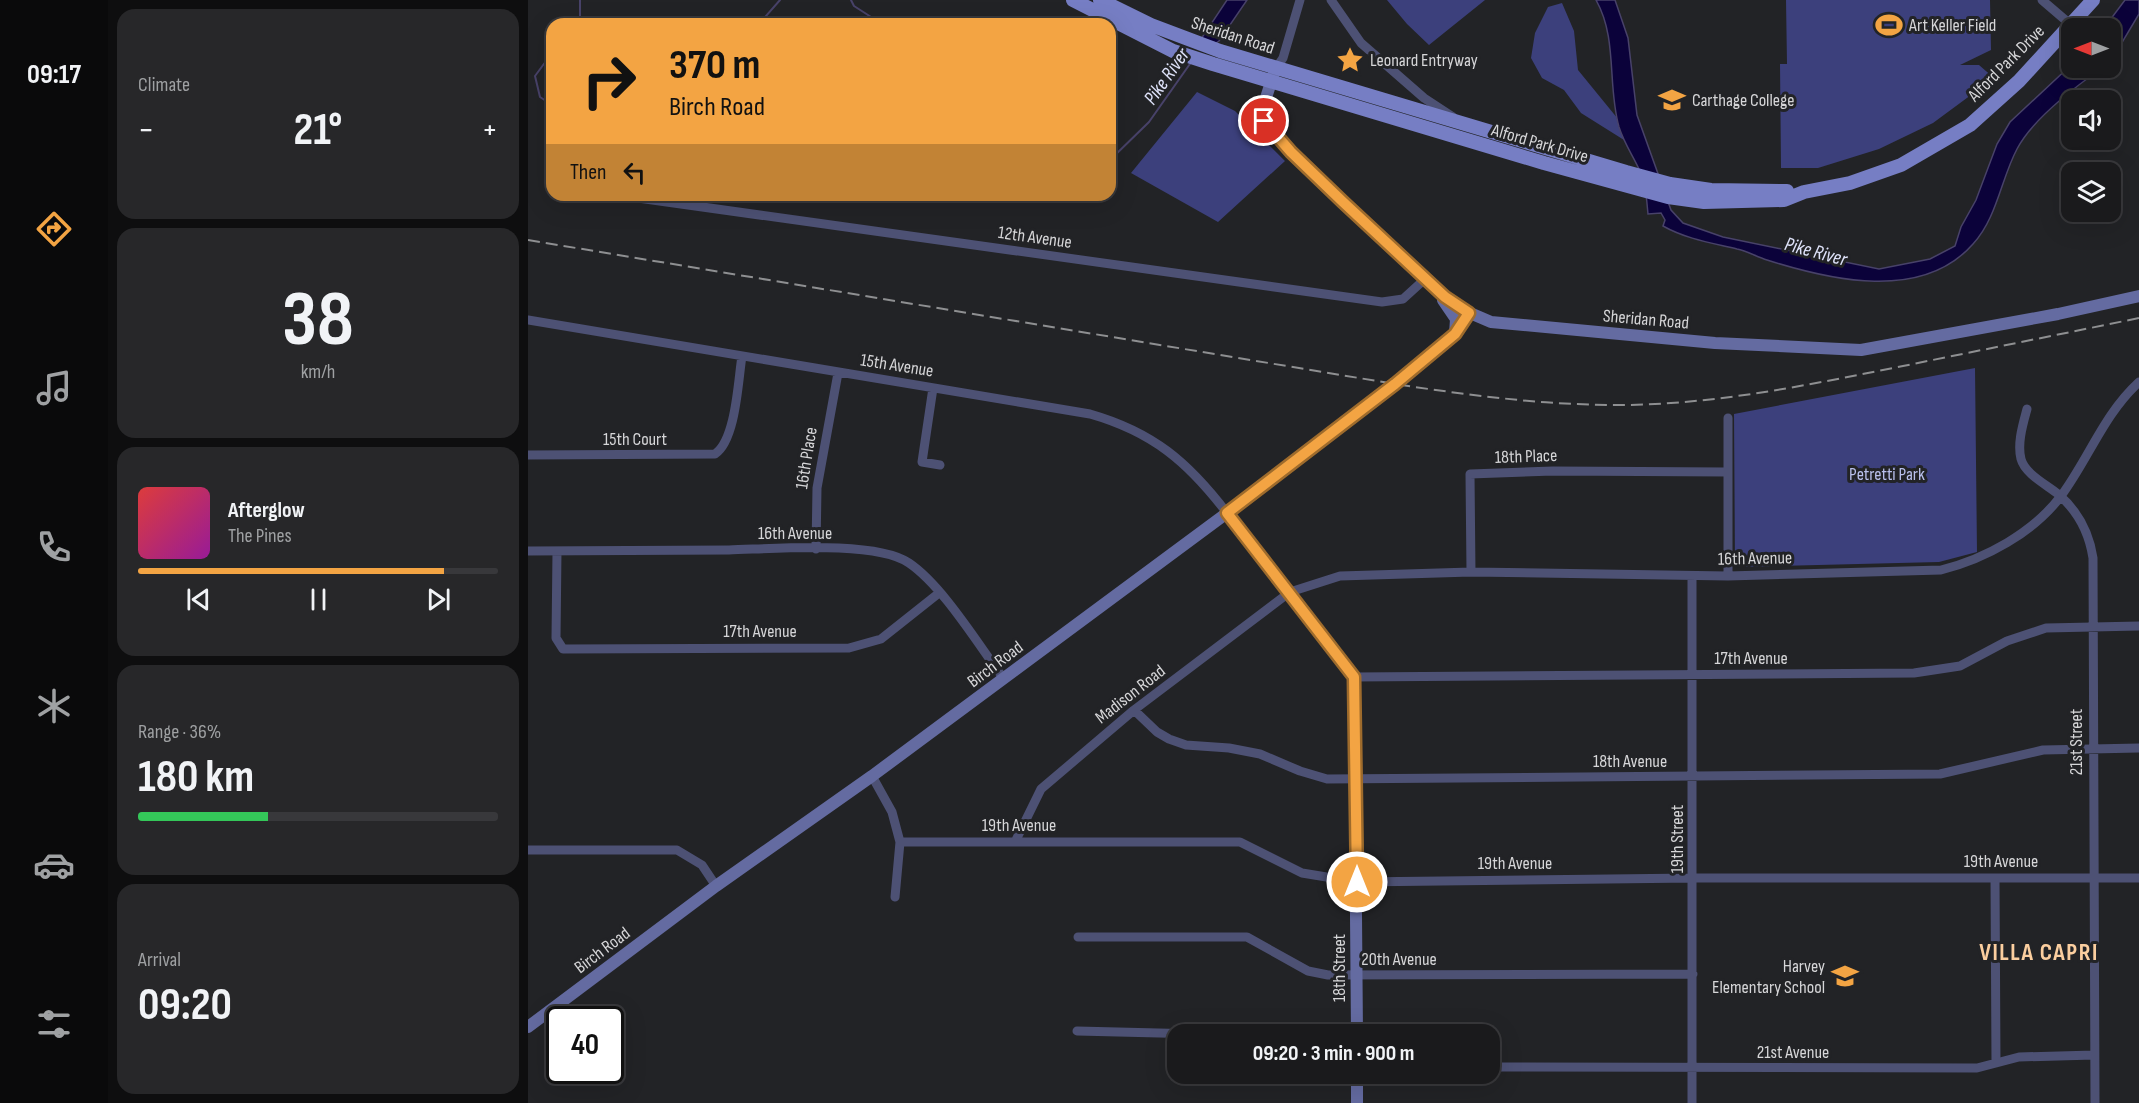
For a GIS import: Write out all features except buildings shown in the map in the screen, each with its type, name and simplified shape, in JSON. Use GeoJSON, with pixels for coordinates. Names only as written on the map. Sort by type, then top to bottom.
{"type":"FeatureCollection","features":[{"type":"Feature","properties":{"kind":"main road","name":"Sheridan Road"},"geometry":{"type":"LineString","coordinates":[[1073,0],[1108,18]]}},
{"type":"Feature","properties":{"kind":"main road","name":"Sheridan Road"},"geometry":{"type":"LineString","coordinates":[[1100,0],[1184,38],[1277,67]]}},
{"type":"Feature","properties":{"kind":"main road","name":"Alford Park Drive"},"geometry":{"type":"LineString","coordinates":[[2076,18],[2093,0]]}},
{"type":"Feature","properties":{"kind":"main road","name":"Sheridan Road"},"geometry":{"type":"LineString","coordinates":[[1116,22],[1173,51],[1271,82]]}},
{"type":"Feature","properties":{"kind":"main road","name":"Alford Park Drive"},"geometry":{"type":"LineString","coordinates":[[1271,82],[1677,199],[1704,202],[1755,202],[1784,200],[1804,192],[1850,183],[1901,165],[1970,125],[2019,81],[2061,34]]}},
{"type":"Feature","properties":{"kind":"main road","name":"Alford Park Drive"},"geometry":{"type":"LineString","coordinates":[[1277,67],[1468,126],[1671,184],[1728,192],[1804,192]]}},
{"type":"Feature","properties":{"kind":"street"},"geometry":{"type":"LineString","coordinates":[[1277,67],[1282,58],[1300,0]]}},
{"type":"Feature","properties":{"kind":"street"},"geometry":{"type":"LineString","coordinates":[[1330,0],[1361,43],[1424,98],[1468,126]]}},
{"type":"Feature","properties":{"kind":"street"},"geometry":{"type":"LineString","coordinates":[[2042,0],[2063,18]]}},
{"type":"Feature","properties":{"kind":"street","name":"Sheridan Road"},"geometry":{"type":"LineString","coordinates":[[1277,67],[1263,108],[1268,128],[1439,291],[1469,313],[1499,324],[1715,343],[1861,350],[2046,316],[2139,296]]}},
{"type":"Feature","properties":{"kind":"street","name":"12th Avenue"},"geometry":{"type":"LineString","coordinates":[[660,201],[1382,302],[1403,299],[1426,278]]}},
{"type":"Feature","properties":{"kind":"street"},"geometry":{"type":"LineString","coordinates":[[1439,291],[1456,319],[1455,334]]}},
{"type":"Feature","properties":{"kind":"street","name":"Birch Road"},"geometry":{"type":"LineString","coordinates":[[528,1027],[716,886],[872,776],[1227,513],[1395,384],[1455,334],[1469,313]]}},
{"type":"Feature","properties":{"kind":"street","name":"15th Avenue"},"geometry":{"type":"LineString","coordinates":[[528,320],[1090,414],[1127,427],[1185,463],[1227,513]]}},
{"type":"Feature","properties":{"kind":"street","name":"15th Court"},"geometry":{"type":"LineString","coordinates":[[528,455],[715,454],[720,450],[730,431],[742,356]]}},
{"type":"Feature","properties":{"kind":"street","name":"16th Place"},"geometry":{"type":"LineString","coordinates":[[816,549],[817,489],[838,373]]}},
{"type":"Feature","properties":{"kind":"street","name":"16th Avenue"},"geometry":{"type":"LineString","coordinates":[[1290,592],[1340,576],[1471,572],[1728,576],[1941,570],[1979,557],[2006,543],[2060,496],[2110,414],[2139,382]]}},
{"type":"Feature","properties":{"kind":"street"},"geometry":{"type":"LineString","coordinates":[[933,388],[922,462],[940,465]]}},
{"type":"Feature","properties":{"kind":"street","name":"21st Street"},"geometry":{"type":"LineString","coordinates":[[2027,409],[2021,436],[2021,461],[2032,474],[2060,496],[2085,527],[2091,543],[2095,1103]]}},
{"type":"Feature","properties":{"kind":"street"},"geometry":{"type":"LineString","coordinates":[[1728,418],[1728,576]]}},
{"type":"Feature","properties":{"kind":"street","name":"18th Place"},"geometry":{"type":"LineString","coordinates":[[1471,572],[1470,474],[1680,470],[1727,472]]}},
{"type":"Feature","properties":{"kind":"street"},"geometry":{"type":"LineString","coordinates":[[1227,513],[1354,677]]}},
{"type":"Feature","properties":{"kind":"street","name":"16th Avenue"},"geometry":{"type":"LineString","coordinates":[[528,551],[816,549],[894,555],[910,563],[939,593],[1004,679]]}},
{"type":"Feature","properties":{"kind":"street","name":"17th Avenue"},"geometry":{"type":"LineString","coordinates":[[557,551],[556,638],[563,649],[849,648],[880,639],[939,593]]}},
{"type":"Feature","properties":{"kind":"street","name":"19th Street"},"geometry":{"type":"LineString","coordinates":[[1692,576],[1694,674],[1692,1103]]}},
{"type":"Feature","properties":{"kind":"street","name":"Madison Road"},"geometry":{"type":"LineString","coordinates":[[1015,842],[1041,789],[1134,710],[1290,592]]}},
{"type":"Feature","properties":{"kind":"street","name":"17th Avenue"},"geometry":{"type":"LineString","coordinates":[[1354,677],[1914,673],[1960,666],[2007,641],[2046,628],[2139,626]]}},
{"type":"Feature","properties":{"kind":"street","name":"18th Street"},"geometry":{"type":"LineString","coordinates":[[1354,677],[1357,1024]]}},
{"type":"Feature","properties":{"kind":"street","name":"18th Avenue"},"geometry":{"type":"LineString","coordinates":[[1134,710],[1157,732],[1186,745],[1260,754],[1300,771],[1327,779],[1694,778],[1940,774],[2043,750],[2139,748]]}},
{"type":"Feature","properties":{"kind":"street"},"geometry":{"type":"LineString","coordinates":[[872,776],[892,812],[900,842],[895,897]]}},
{"type":"Feature","properties":{"kind":"street","name":"19th Avenue"},"geometry":{"type":"LineString","coordinates":[[900,842],[1240,842],[1302,873],[1357,882],[1693,878],[2139,878]]}},
{"type":"Feature","properties":{"kind":"street"},"geometry":{"type":"LineString","coordinates":[[528,850],[677,850],[696,859],[716,886]]}},
{"type":"Feature","properties":{"kind":"street"},"geometry":{"type":"LineString","coordinates":[[1995,878],[1996,1063]]}},
{"type":"Feature","properties":{"kind":"street","name":"20th Avenue"},"geometry":{"type":"LineString","coordinates":[[1078,937],[1247,937],[1308,971],[1328,975],[1693,974]]}},
{"type":"Feature","properties":{"kind":"street"},"geometry":{"type":"LineString","coordinates":[[1077,1031],[1167,1033]]}},
{"type":"Feature","properties":{"kind":"street","name":"21st Avenue"},"geometry":{"type":"LineString","coordinates":[[1500,1067],[1977,1068],[2032,1055],[2094,1055]]}},
{"type":"Feature","properties":{"kind":"street"},"geometry":{"type":"LineString","coordinates":[[1357,1084],[1357,1103]]}},
{"type":"Feature","properties":{"kind":"green space"},"geometry":{"type":"Polygon","coordinates":[[[1387,0],[1485,0],[1429,45],[1387,0]]]}},
{"type":"Feature","properties":{"kind":"green space"},"geometry":{"type":"Polygon","coordinates":[[[1786,0],[1990,0],[1991,50],[1960,65],[1979,65],[1994,78],[1933,123],[1879,149],[1818,168],[1781,168],[1780,64],[1787,64],[1786,0]]]}},
{"type":"Feature","properties":{"kind":"green space"},"geometry":{"type":"Polygon","coordinates":[[[1562,3],[1574,31],[1578,70],[1618,119],[1624,140],[1581,113],[1564,90],[1542,78],[1531,58],[1535,33],[1548,7],[1562,3]]]}},
{"type":"Feature","properties":{"kind":"green space"},"geometry":{"type":"Polygon","coordinates":[[[1197,92],[1235,111],[1285,161],[1218,222],[1131,173],[1197,92]]]}},
{"type":"Feature","properties":{"kind":"green space","name":"Petretti Park"},"geometry":{"type":"Polygon","coordinates":[[[1975,368],[1977,552],[1939,562],[1735,567],[1734,414],[1975,368]]]}},
{"type":"Feature","properties":{"kind":"shaded area"},"geometry":{"type":"Polygon","coordinates":[[[1227,0],[1247,0],[1219,41],[1216,43],[1201,39],[1227,0]]]}},
{"type":"Feature","properties":{"kind":"shaded area"},"geometry":{"type":"Polygon","coordinates":[[[1596,0],[1615,0],[1628,38],[1637,115],[1671,210],[1683,223],[1723,237],[1879,269],[1930,259],[1955,246],[1961,227],[1976,200],[1997,144],[2010,122],[2061,74],[2061,78],[2088,78],[2073,90],[2061,90],[2061,100],[2024,138],[2011,161],[1988,222],[1973,244],[1952,262],[1928,274],[1902,280],[1846,279],[1792,267],[1741,250],[1690,237],[1663,226],[1665,220],[1661,213],[1648,214],[1641,174],[1623,138],[1615,111],[1610,46],[1603,15],[1596,0]]]}},
{"type":"Feature","properties":{"kind":"shaded area"},"geometry":{"type":"Polygon","coordinates":[[[2125,0],[2139,0],[2139,14],[2121,44],[2121,18],[2112,18],[2125,0]]]}},
{"type":"Feature","properties":{"kind":"waterway","name":"Pike River"},"geometry":{"type":"LineString","coordinates":[[580,0],[580,18]]}},
{"type":"Feature","properties":{"kind":"waterway","name":"Pike River"},"geometry":{"type":"LineString","coordinates":[[764,18],[780,0]]}},
{"type":"Feature","properties":{"kind":"waterway","name":"Pike River"},"geometry":{"type":"LineString","coordinates":[[851,0],[854,6],[873,18]]}},
{"type":"Feature","properties":{"kind":"waterway","name":"Pike River"},"geometry":{"type":"LineString","coordinates":[[546,61],[535,76],[540,97],[546,101]]}},
{"type":"Feature","properties":{"kind":"waterway","name":"Pike River"},"geometry":{"type":"LineString","coordinates":[[1116,154],[1149,122],[1192,61]]}},
{"type":"Feature","properties":{"kind":"railway"},"geometry":{"type":"LineString","coordinates":[[528,240],[1395,384],[1483,396],[1571,404],[1630,405],[1699,401],[1768,392],[2139,318]]}},
{"type":"Feature","properties":{"kind":"place","name":"Art Keller Field"},"geometry":{"type":"Point","coordinates":[1889,25]}},
{"type":"Feature","properties":{"kind":"place","name":"Leonard Entryway"},"geometry":{"type":"Point","coordinates":[1350,60]}},
{"type":"Feature","properties":{"kind":"place","name":"Carthage College"},"geometry":{"type":"Point","coordinates":[1672,100]}},
{"type":"Feature","properties":{"kind":"place","name":"Harvey Elementary School"},"geometry":{"type":"Point","coordinates":[1845,976]}},
{"type":"Feature","properties":{"kind":"district","name":"VILLA CAPRI"},"geometry":{"type":"Point","coordinates":[2039,952]}},
{"type":"Feature","properties":{"kind":"route"},"geometry":{"type":"LineString","coordinates":[[1264,121],[1291,152],[1343,202],[1445,297],[1469,313],[1455,334],[1395,384],[1227,513],[1354,677],[1357,882]]}}]}
